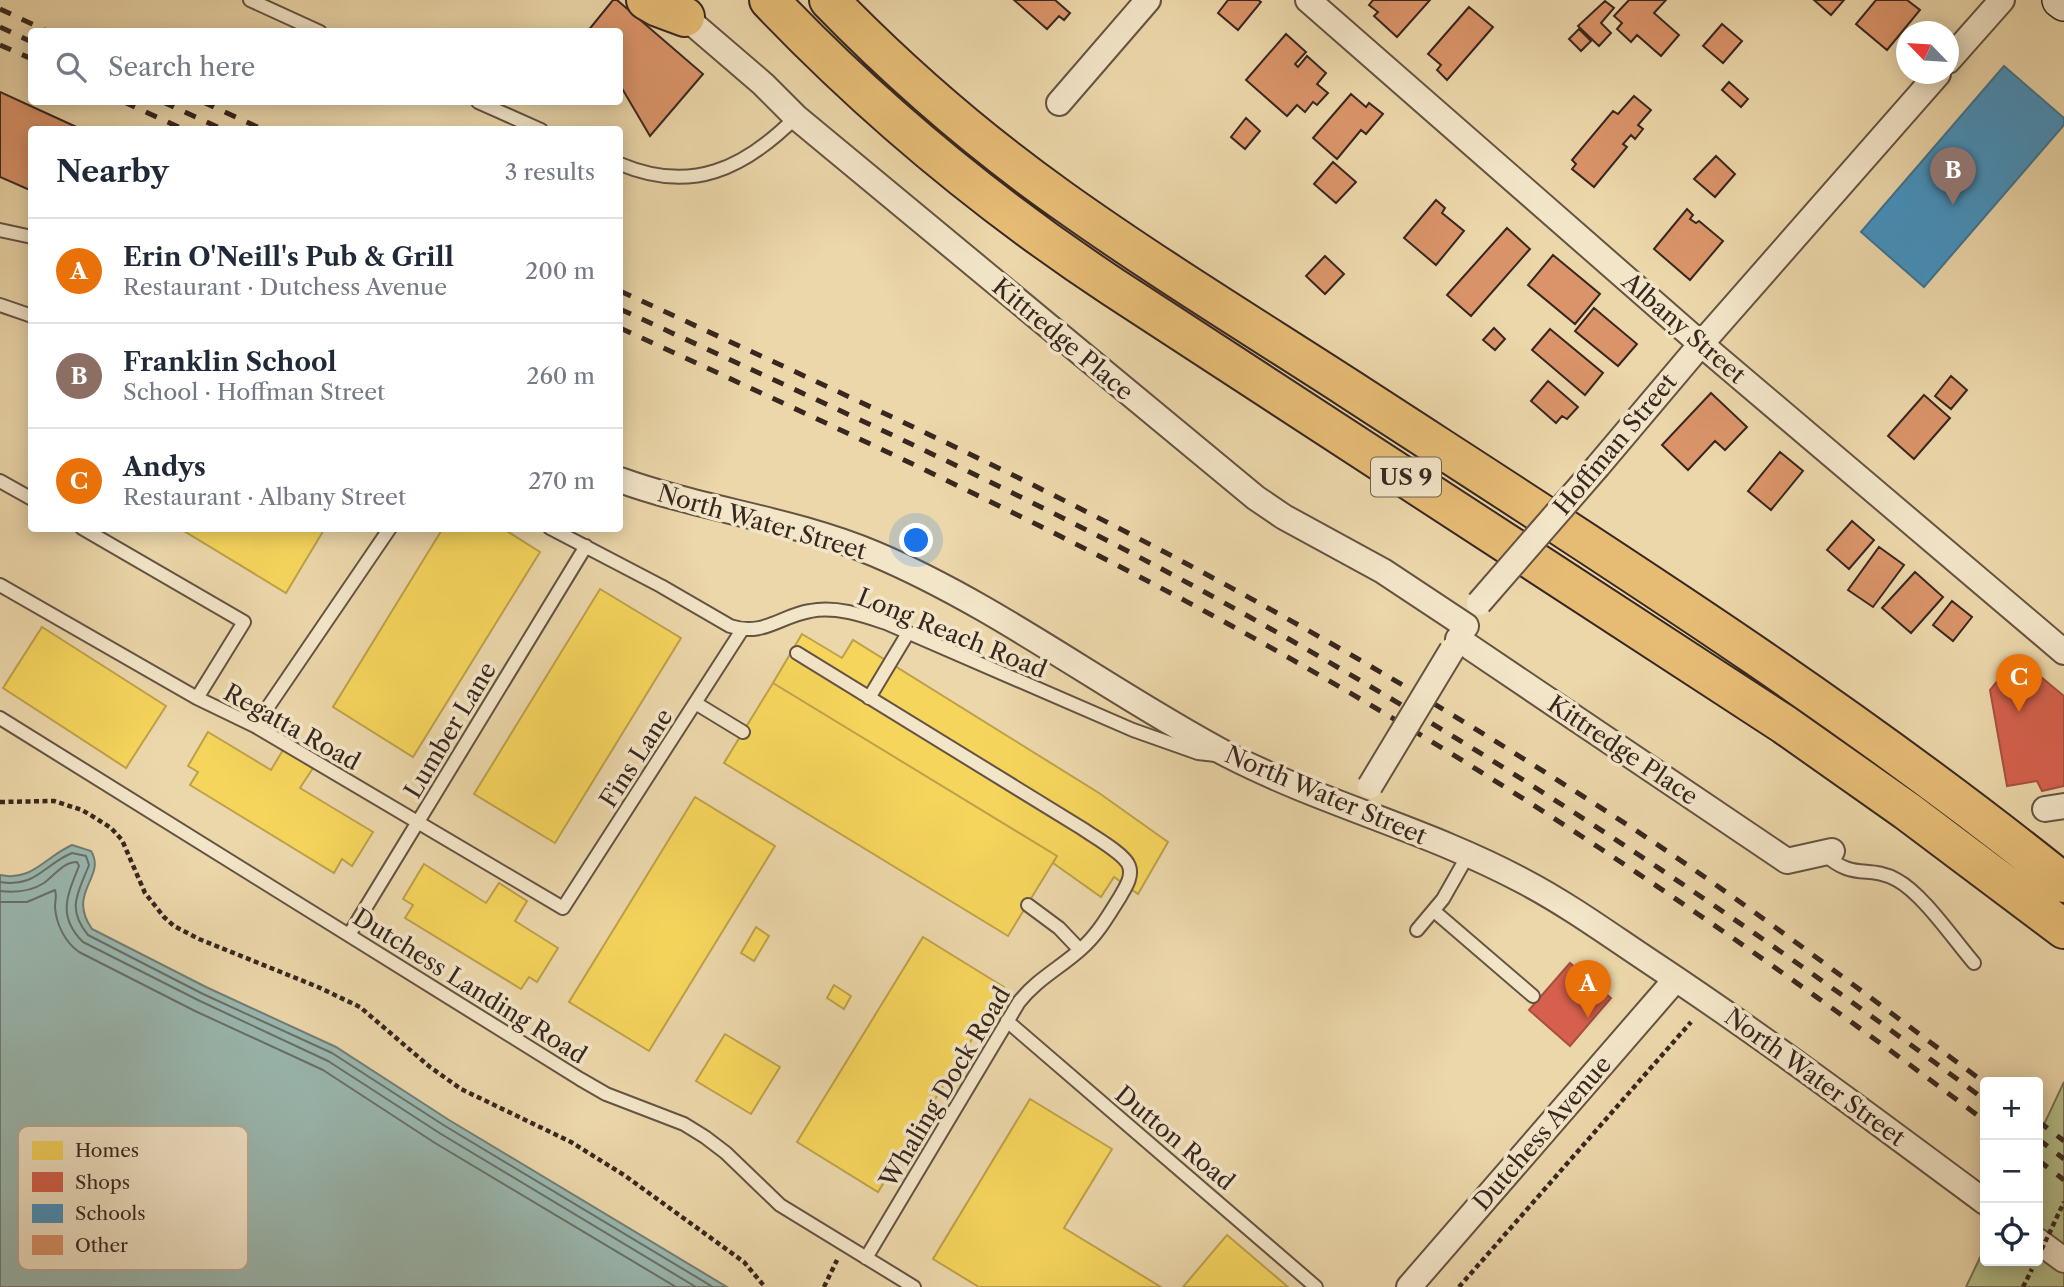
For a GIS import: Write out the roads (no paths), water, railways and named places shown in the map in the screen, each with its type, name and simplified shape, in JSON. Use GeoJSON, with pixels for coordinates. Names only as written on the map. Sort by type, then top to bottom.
{"type":"FeatureCollection","features":[{"type":"Feature","properties":{"kind":"highway"},"geometry":{"type":"LineString","coordinates":[[646,0],[658,8],[685,17]]}},
{"type":"Feature","properties":{"kind":"highway","name":"US 9"},"geometry":{"type":"LineString","coordinates":[[769,0],[900,128],[1029,230],[1785,725],[1937,833],[2064,929]]}},
{"type":"Feature","properties":{"kind":"highway","name":"US 9"},"geometry":{"type":"LineString","coordinates":[[829,0],[942,107],[1060,199],[1772,667],[1898,756],[2064,883]]}},
{"type":"Feature","properties":{"kind":"street"},"geometry":{"type":"LineString","coordinates":[[1059,103],[1148,0]]}},
{"type":"Feature","properties":{"kind":"street","name":"Albany Street"},"geometry":{"type":"LineString","coordinates":[[1308,0],[1701,344],[2064,652]]}},
{"type":"Feature","properties":{"kind":"street"},"geometry":{"type":"LineString","coordinates":[[1959,49],[2002,0]]}},
{"type":"Feature","properties":{"kind":"street"},"geometry":{"type":"LineString","coordinates":[[2060,0],[2064,4]]}},
{"type":"Feature","properties":{"kind":"street","name":"Kittredge Place"},"geometry":{"type":"LineString","coordinates":[[685,17],[763,84],[796,117],[1256,498],[1284,517],[1383,571],[1459,638],[1787,861],[1828,852]]}},
{"type":"Feature","properties":{"kind":"street","name":"Hoffman Street"},"geometry":{"type":"LineString","coordinates":[[1356,809],[1479,603],[1929,84]]}},
{"type":"Feature","properties":{"kind":"street","name":"North Water Street"},"geometry":{"type":"LineString","coordinates":[[623,481],[664,494],[788,524],[886,559],[948,590],[1230,756],[1284,781],[1468,855],[1525,882],[1676,979],[1799,1064],[1980,1198]]}},
{"type":"Feature","properties":{"kind":"street","name":"Dutchess Avenue"},"geometry":{"type":"LineString","coordinates":[[1409,1287],[1676,979]]}},
{"type":"Feature","properties":{"kind":"street"},"geometry":{"type":"LineString","coordinates":[[2043,1245],[2064,1260]]}},
{"type":"Feature","properties":{"kind":"lane"},"geometry":{"type":"LineString","coordinates":[[250,0],[311,28]]}},
{"type":"Feature","properties":{"kind":"lane"},"geometry":{"type":"LineString","coordinates":[[485,105],[532,126]]}},
{"type":"Feature","properties":{"kind":"lane"},"geometry":{"type":"LineString","coordinates":[[623,165],[661,176],[682,178],[703,175],[722,169],[760,147],[796,117]]}},
{"type":"Feature","properties":{"kind":"lane"},"geometry":{"type":"LineString","coordinates":[[0,230],[28,236]]}},
{"type":"Feature","properties":{"kind":"lane"},"geometry":{"type":"LineString","coordinates":[[0,305],[28,315]]}},
{"type":"Feature","properties":{"kind":"lane"},"geometry":{"type":"LineString","coordinates":[[0,481],[28,497]]}},
{"type":"Feature","properties":{"kind":"lane"},"geometry":{"type":"LineString","coordinates":[[89,532],[244,622],[197,698]]}},
{"type":"Feature","properties":{"kind":"lane"},"geometry":{"type":"LineString","coordinates":[[255,726],[387,532]]}},
{"type":"Feature","properties":{"kind":"lane"},"geometry":{"type":"LineString","coordinates":[[558,532],[742,630]]}},
{"type":"Feature","properties":{"kind":"lane","name":"Lumber Lane"},"geometry":{"type":"LineString","coordinates":[[349,935],[586,545]]}},
{"type":"Feature","properties":{"kind":"lane","name":"Regatta Road"},"geometry":{"type":"LineString","coordinates":[[0,585],[197,698],[255,726],[563,908]]}},
{"type":"Feature","properties":{"kind":"lane","name":"Long Reach Road"},"geometry":{"type":"LineString","coordinates":[[742,630],[766,627],[795,614],[830,609],[867,617],[1156,739],[1198,753],[1230,756]]}},
{"type":"Feature","properties":{"kind":"lane","name":"Fins Lane"},"geometry":{"type":"LineString","coordinates":[[563,908],[742,630]]}},
{"type":"Feature","properties":{"kind":"lane"},"geometry":{"type":"LineString","coordinates":[[797,653],[870,698],[908,633]]}},
{"type":"Feature","properties":{"kind":"lane","name":"Whaling Dock Road"},"geometry":{"type":"LineString","coordinates":[[866,1258],[1007,1021],[1030,988],[1080,950],[1105,922],[1130,875],[1129,866],[1122,857],[1083,829],[870,698]]}},
{"type":"Feature","properties":{"kind":"lane"},"geometry":{"type":"LineString","coordinates":[[696,704],[743,732]]}},
{"type":"Feature","properties":{"kind":"lane","name":"Dutchess Landing Road"},"geometry":{"type":"LineString","coordinates":[[0,718],[606,1094],[684,1124],[705,1137],[726,1153],[780,1206],[914,1287]]}},
{"type":"Feature","properties":{"kind":"lane"},"geometry":{"type":"LineString","coordinates":[[1828,852],[1838,866],[1847,870],[1880,873],[1900,881],[1920,900],[1974,963]]}},
{"type":"Feature","properties":{"kind":"lane"},"geometry":{"type":"LineString","coordinates":[[1417,930],[1451,888],[1468,855]]}},
{"type":"Feature","properties":{"kind":"lane"},"geometry":{"type":"LineString","coordinates":[[1028,905],[1059,928],[1080,950]]}},
{"type":"Feature","properties":{"kind":"lane"},"geometry":{"type":"LineString","coordinates":[[1433,911],[1533,996]]}},
{"type":"Feature","properties":{"kind":"lane","name":"Dutton Road"},"geometry":{"type":"LineString","coordinates":[[1007,1021],[1316,1287]]}},
{"type":"Feature","properties":{"kind":"water"},"geometry":{"type":"Polygon","coordinates":[[[72,845],[91,851],[95,860],[83,905],[92,929],[206,987],[336,1047],[449,1120],[727,1287],[0,1287],[0,875],[30,872],[72,845]]]}},
{"type":"Feature","properties":{"kind":"railway"},"geometry":{"type":"LineString","coordinates":[[0,9],[40,28]]}},
{"type":"Feature","properties":{"kind":"railway"},"geometry":{"type":"LineString","coordinates":[[0,27],[28,40]]}},
{"type":"Feature","properties":{"kind":"railway"},"geometry":{"type":"LineString","coordinates":[[0,45],[28,57]]}},
{"type":"Feature","properties":{"kind":"railway"},"geometry":{"type":"LineString","coordinates":[[131,105],[176,126]]}},
{"type":"Feature","properties":{"kind":"railway"},"geometry":{"type":"LineString","coordinates":[[170,105],[215,126]]}},
{"type":"Feature","properties":{"kind":"railway"},"geometry":{"type":"LineString","coordinates":[[210,105],[255,126]]}},
{"type":"Feature","properties":{"kind":"railway"},"geometry":{"type":"LineString","coordinates":[[623,292],[1029,483],[1298,624],[1503,746],[1664,849],[1980,1079]]}},
{"type":"Feature","properties":{"kind":"railway"},"geometry":{"type":"LineString","coordinates":[[623,310],[912,444],[1057,515],[1301,646],[1503,767],[1601,830],[1795,962],[1980,1096]]}},
{"type":"Feature","properties":{"kind":"railway"},"geometry":{"type":"LineString","coordinates":[[623,329],[855,437],[1088,550],[1338,686],[1529,802],[1622,863],[1805,989],[1980,1117]]}},
{"type":"Feature","properties":{"kind":"railway"},"geometry":{"type":"LineString","coordinates":[[2043,1125],[2064,1141]]}},
{"type":"Feature","properties":{"kind":"railway"},"geometry":{"type":"LineString","coordinates":[[2039,1140],[2064,1159]]}},
{"type":"Feature","properties":{"kind":"railway"},"geometry":{"type":"LineString","coordinates":[[2043,1164],[2064,1180]]}},
{"type":"Feature","properties":{"kind":"place","name":"Franklin School"},"geometry":{"type":"Point","coordinates":[1953,205]}},
{"type":"Feature","properties":{"kind":"place","name":"Andys"},"geometry":{"type":"Point","coordinates":[2019,712]}},
{"type":"Feature","properties":{"kind":"place","name":"Erin O'Neill's Pub & Grill"},"geometry":{"type":"Point","coordinates":[1588,1018]}}]}
